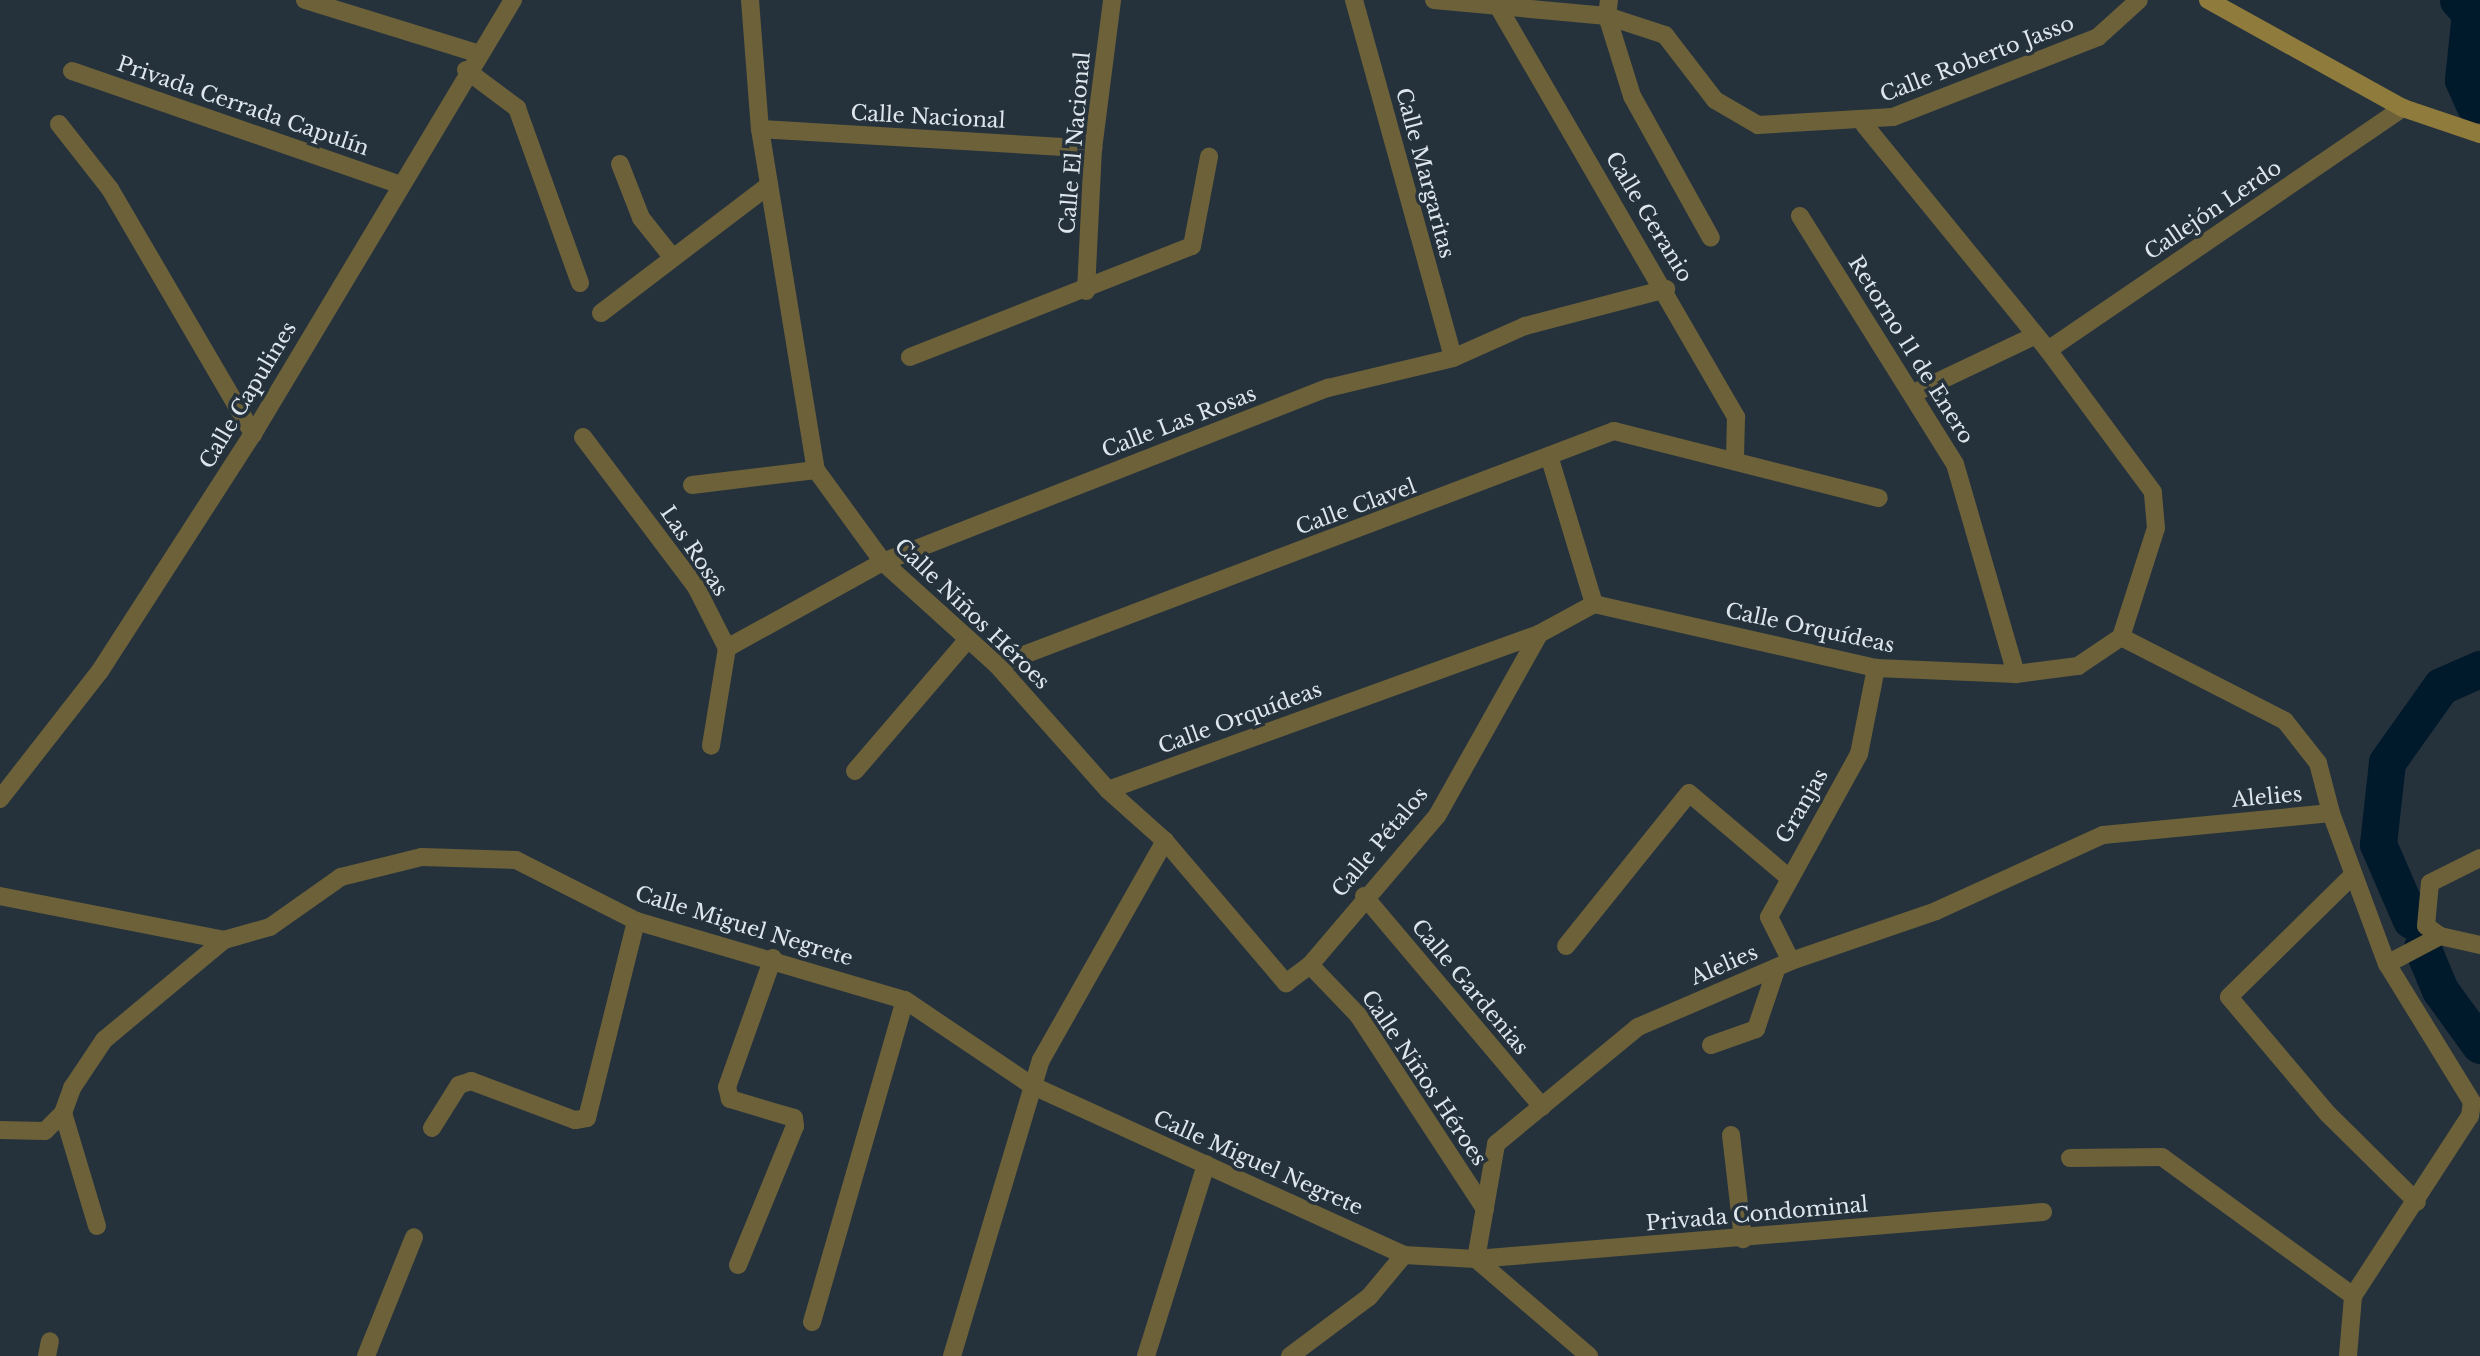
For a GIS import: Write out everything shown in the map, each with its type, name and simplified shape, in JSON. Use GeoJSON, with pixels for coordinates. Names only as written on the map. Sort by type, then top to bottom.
{"type":"FeatureCollection","features":[{"type":"Feature","properties":{"kind":"main road"},"geometry":{"type":"LineString","coordinates":[[2208,0],[2403,108],[2480,134]]}},
{"type":"Feature","properties":{"kind":"street"},"geometry":{"type":"LineString","coordinates":[[305,0],[477,53]]}},
{"type":"Feature","properties":{"kind":"street","name":"Calle Capulines"},"geometry":{"type":"LineString","coordinates":[[0,799],[100,671],[253,434],[466,70],[513,0]]}},
{"type":"Feature","properties":{"kind":"street","name":"Calle Niños Héroes"},"geometry":{"type":"LineString","coordinates":[[750,0],[760,129],[816,470],[883,562],[997,665],[1108,790],[1165,841],[1286,983],[1310,965],[1357,1015],[1485,1209]]}},
{"type":"Feature","properties":{"kind":"street","name":"Calle El Nacional"},"geometry":{"type":"LineString","coordinates":[[1086,291],[1093,149],[1112,0]]}},
{"type":"Feature","properties":{"kind":"street","name":"Calle Margaritas"},"geometry":{"type":"LineString","coordinates":[[1354,0],[1452,358]]}},
{"type":"Feature","properties":{"kind":"street","name":"Calle Roberto Jasso"},"geometry":{"type":"LineString","coordinates":[[1434,0],[1499,8],[1608,8],[1665,35],[1715,100],[1758,125],[1864,124],[2098,37],[2139,0]]}},
{"type":"Feature","properties":{"kind":"street","name":"Calle Geranio"},"geometry":{"type":"LineString","coordinates":[[1499,8],[1666,289],[1736,417],[1735,457]]}},
{"type":"Feature","properties":{"kind":"street"},"geometry":{"type":"LineString","coordinates":[[1608,8],[1632,96],[1711,238]]}},
{"type":"Feature","properties":{"kind":"street"},"geometry":{"type":"LineString","coordinates":[[466,70],[517,107],[580,283]]}},
{"type":"Feature","properties":{"kind":"street","name":"Privada Cerrada Capulín"},"geometry":{"type":"LineString","coordinates":[[72,71],[398,184]]}},
{"type":"Feature","properties":{"kind":"street","name":"Callejón Lerdo"},"geometry":{"type":"LineString","coordinates":[[2048,350],[2403,108]]}},
{"type":"Feature","properties":{"kind":"street"},"geometry":{"type":"LineString","coordinates":[[59,124],[110,189],[253,434]]}},
{"type":"Feature","properties":{"kind":"street"},"geometry":{"type":"LineString","coordinates":[[1864,124],[2048,350],[2153,492],[2156,528],[2121,637],[2285,721],[2318,763],[2331,813],[2387,964],[2472,1102],[2470,1116],[2417,1202],[2353,1296],[2348,1356]]}},
{"type":"Feature","properties":{"kind":"street","name":"Calle Nacional"},"geometry":{"type":"LineString","coordinates":[[760,129],[1093,149]]}},
{"type":"Feature","properties":{"kind":"street"},"geometry":{"type":"LineString","coordinates":[[910,357],[1086,291],[1192,246],[1209,157]]}},
{"type":"Feature","properties":{"kind":"street"},"geometry":{"type":"LineString","coordinates":[[620,164],[641,218],[673,258]]}},
{"type":"Feature","properties":{"kind":"street"},"geometry":{"type":"LineString","coordinates":[[601,313],[769,185]]}},
{"type":"Feature","properties":{"kind":"street","name":"Retorno 11 de Enero"},"geometry":{"type":"LineString","coordinates":[[1800,216],[1955,464],[2016,674]]}},
{"type":"Feature","properties":{"kind":"street","name":"Calle Las Rosas"},"geometry":{"type":"LineString","coordinates":[[727,648],[883,562],[1328,388],[1452,358],[1525,326],[1666,289]]}},
{"type":"Feature","properties":{"kind":"street"},"geometry":{"type":"LineString","coordinates":[[1912,394],[2036,335]]}},
{"type":"Feature","properties":{"kind":"street","name":"Calle Clavel"},"geometry":{"type":"LineString","coordinates":[[997,665],[1550,460],[1614,431],[1735,457],[1879,498]]}},
{"type":"Feature","properties":{"kind":"street","name":"Las Rosas"},"geometry":{"type":"LineString","coordinates":[[583,437],[696,587],[727,648]]}},
{"type":"Feature","properties":{"kind":"street"},"geometry":{"type":"LineString","coordinates":[[1550,460],[1594,604]]}},
{"type":"Feature","properties":{"kind":"street"},"geometry":{"type":"LineString","coordinates":[[692,485],[816,470]]}},
{"type":"Feature","properties":{"kind":"street","name":"Calle Orquídeas"},"geometry":{"type":"LineString","coordinates":[[1108,790],[1539,634],[1594,604],[1876,668],[2016,674],[2078,666],[2121,637]]}},
{"type":"Feature","properties":{"kind":"street","name":"Calle Pétalos"},"geometry":{"type":"LineString","coordinates":[[1310,965],[1364,896],[1437,816],[1539,634]]}},
{"type":"Feature","properties":{"kind":"street"},"geometry":{"type":"LineString","coordinates":[[855,771],[968,639]]}},
{"type":"Feature","properties":{"kind":"street"},"geometry":{"type":"LineString","coordinates":[[711,746],[727,648]]}},
{"type":"Feature","properties":{"kind":"street","name":"Granjas"},"geometry":{"type":"LineString","coordinates":[[1784,964],[1769,918],[1787,876],[1859,754],[1876,668]]}},
{"type":"Feature","properties":{"kind":"street"},"geometry":{"type":"LineString","coordinates":[[1566,946],[1689,793],[1787,876]]}},
{"type":"Feature","properties":{"kind":"street","name":"Alelies"},"geometry":{"type":"LineString","coordinates":[[1476,1259],[1496,1144],[1638,1027],[1784,964],[1936,911],[2103,835],[2331,813]]}},
{"type":"Feature","properties":{"kind":"street"},"geometry":{"type":"LineString","coordinates":[[952,1356],[1031,1085],[1165,841]]}},
{"type":"Feature","properties":{"kind":"street","name":"Calle Miguel Negrete"},"geometry":{"type":"LineString","coordinates":[[0,895],[224,940],[270,927],[341,877],[422,856],[516,860],[636,921],[773,958],[905,999],[1031,1085],[1404,1255]]}},
{"type":"Feature","properties":{"kind":"street"},"geometry":{"type":"LineString","coordinates":[[2480,858],[2430,883],[2426,926],[2441,936],[2480,945]]}},
{"type":"Feature","properties":{"kind":"street"},"geometry":{"type":"LineString","coordinates":[[2353,875],[2230,997],[2328,1114],[2417,1202]]}},
{"type":"Feature","properties":{"kind":"street","name":"Calle Gardenias"},"geometry":{"type":"LineString","coordinates":[[1364,896],[1542,1107]]}},
{"type":"Feature","properties":{"kind":"street"},"geometry":{"type":"LineString","coordinates":[[432,1128],[459,1085],[471,1081],[575,1120],[587,1118],[636,921]]}},
{"type":"Feature","properties":{"kind":"street"},"geometry":{"type":"LineString","coordinates":[[2387,964],[2441,936]]}},
{"type":"Feature","properties":{"kind":"street"},"geometry":{"type":"LineString","coordinates":[[0,1130],[45,1131],[63,1113],[104,1040],[224,940]]}},
{"type":"Feature","properties":{"kind":"street"},"geometry":{"type":"LineString","coordinates":[[738,1265],[795,1126],[794,1118],[730,1099],[727,1087],[773,958]]}},
{"type":"Feature","properties":{"kind":"street"},"geometry":{"type":"LineString","coordinates":[[1711,1045],[1755,1029],[1784,964]]}},
{"type":"Feature","properties":{"kind":"street"},"geometry":{"type":"LineString","coordinates":[[812,1322],[905,999]]}},
{"type":"Feature","properties":{"kind":"street"},"geometry":{"type":"LineString","coordinates":[[63,1113],[97,1226]]}},
{"type":"Feature","properties":{"kind":"street"},"geometry":{"type":"LineString","coordinates":[[1731,1135],[1743,1239]]}},
{"type":"Feature","properties":{"kind":"street"},"geometry":{"type":"LineString","coordinates":[[2070,1158],[2162,1157],[2353,1296]]}},
{"type":"Feature","properties":{"kind":"street"},"geometry":{"type":"LineString","coordinates":[[1146,1356],[1206,1164]]}},
{"type":"Feature","properties":{"kind":"street","name":"Privada Condominal"},"geometry":{"type":"LineString","coordinates":[[1476,1259],[1743,1239],[2043,1212]]}},
{"type":"Feature","properties":{"kind":"street"},"geometry":{"type":"LineString","coordinates":[[366,1356],[414,1237]]}},
{"type":"Feature","properties":{"kind":"street"},"geometry":{"type":"LineString","coordinates":[[1290,1356],[1369,1297],[1404,1255],[1476,1259],[1589,1356]]}},
{"type":"Feature","properties":{"kind":"waterway"},"geometry":{"type":"LineString","coordinates":[[2458,0],[2470,13],[2463,80],[2474,105]]}},
{"type":"Feature","properties":{"kind":"waterway"},"geometry":{"type":"LineString","coordinates":[[2411,920],[2378,844],[2387,762],[2441,686],[2480,669]]}},
{"type":"Feature","properties":{"kind":"waterway"},"geometry":{"type":"LineString","coordinates":[[2422,947],[2440,990],[2480,1045]]}}]}
